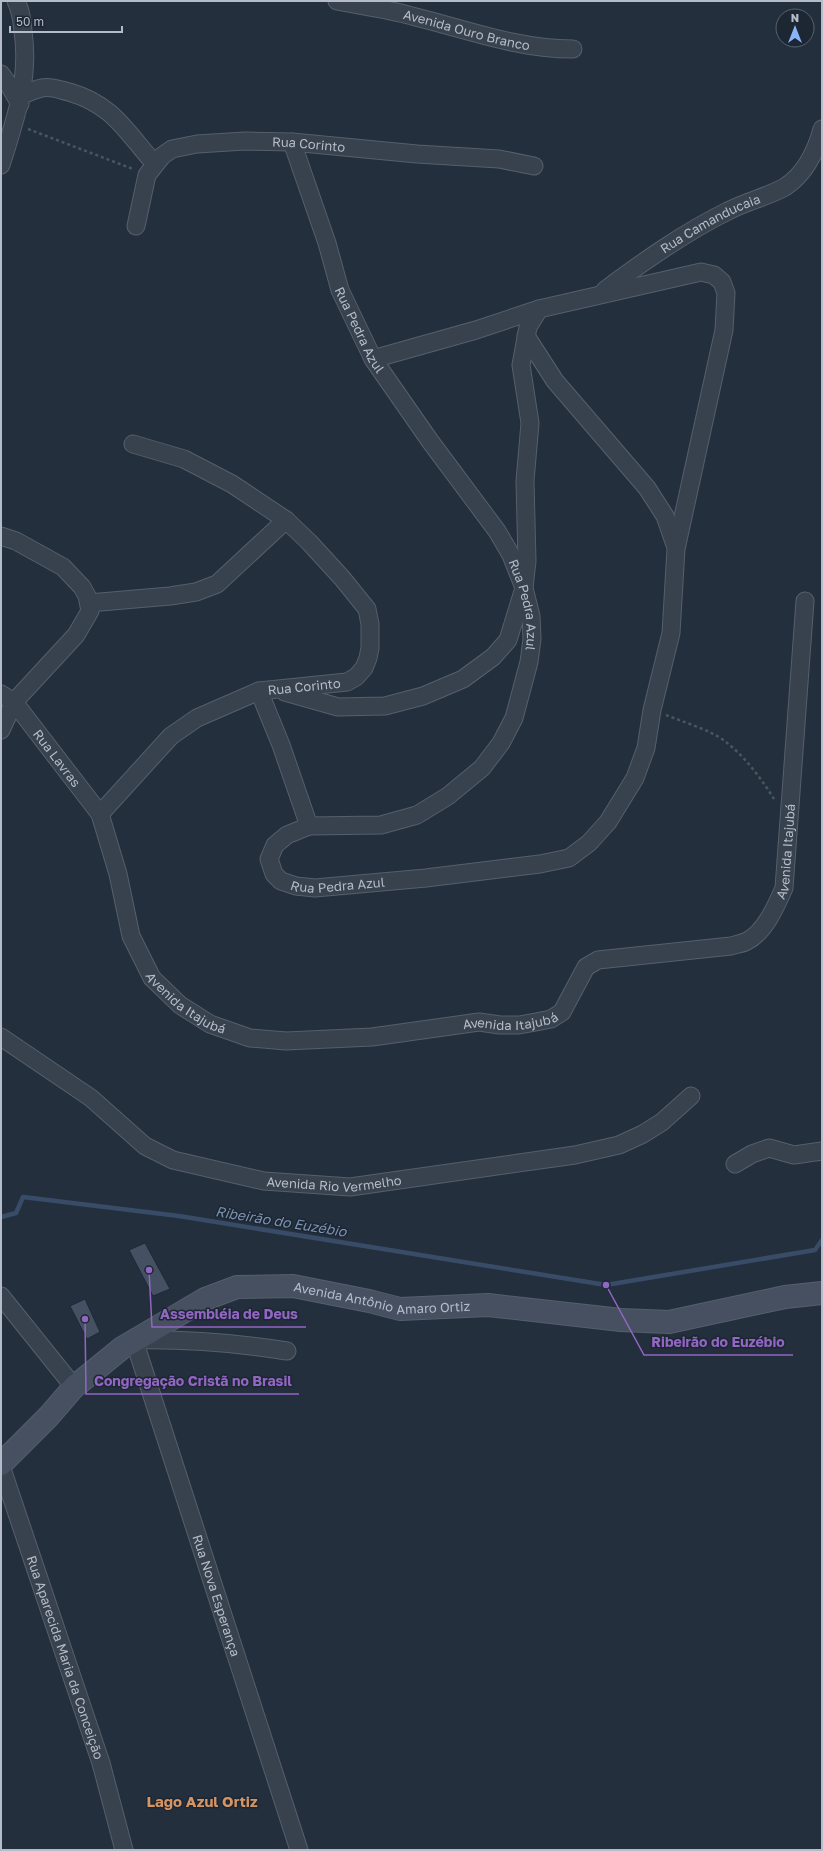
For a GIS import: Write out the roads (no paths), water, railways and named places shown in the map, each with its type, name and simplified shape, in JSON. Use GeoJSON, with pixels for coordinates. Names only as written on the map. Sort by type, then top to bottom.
{"type":"FeatureCollection","features":[{"type":"Feature","properties":{"kind":"street"},"geometry":{"type":"LineString","coordinates":[[1,165],[14,124],[25,81],[26,50],[20,10],[16,1]]}},
{"type":"Feature","properties":{"kind":"street","name":"Avenida Ouro Branco"},"geometry":{"type":"LineString","coordinates":[[337,1],[411,15],[519,45],[549,50],[573,50]]}},
{"type":"Feature","properties":{"kind":"street"},"geometry":{"type":"LineString","coordinates":[[1,74],[21,99]]}},
{"type":"Feature","properties":{"kind":"street"},"geometry":{"type":"LineString","coordinates":[[21,99],[41,88],[52,88],[80,96],[102,106],[118,120],[132,138],[151,169],[136,226]]}},
{"type":"Feature","properties":{"kind":"street","name":"Rua Camanducaia"},"geometry":{"type":"LineString","coordinates":[[598,295],[649,258],[685,236],[728,211],[785,186],[804,169],[817,147],[822,129]]}},
{"type":"Feature","properties":{"kind":"street","name":"Rua Corinto"},"geometry":{"type":"LineString","coordinates":[[151,169],[172,149],[197,144],[245,141],[292,142],[417,154],[498,159],[534,166]]}},
{"type":"Feature","properties":{"kind":"street","name":"Rua Pedra Azul"},"geometry":{"type":"LineString","coordinates":[[292,142],[327,243],[340,290],[373,359],[430,441],[497,531],[511,554],[524,588],[531,616],[532,639],[529,662],[514,718],[501,743],[482,768],[448,796],[417,815],[381,825],[309,826],[287,835],[275,845],[269,859],[274,874],[281,881],[296,886],[315,888],[426,878],[540,864],[569,858],[589,843],[608,822],[635,778],[646,748],[652,710],[671,633],[676,549]]}},
{"type":"Feature","properties":{"kind":"street","name":"Rua Camanducaia"},"geometry":{"type":"LineString","coordinates":[[373,359],[476,330],[539,309],[702,272],[714,275],[722,282],[726,293],[724,330],[676,549]]}},
{"type":"Feature","properties":{"kind":"street"},"geometry":{"type":"LineString","coordinates":[[309,826],[281,745],[266,690],[338,707],[385,706],[423,696],[463,679],[493,657],[508,640],[524,588],[527,561],[525,482],[530,423],[521,365],[528,327],[539,309]]}},
{"type":"Feature","properties":{"kind":"street"},"geometry":{"type":"LineString","coordinates":[[526,336],[556,381],[647,488],[665,516],[671,530],[676,549]]}},
{"type":"Feature","properties":{"kind":"street","name":"Rua Corinto"},"geometry":{"type":"LineString","coordinates":[[100,814],[171,736],[197,718],[266,690],[347,682],[356,677],[364,668],[370,648],[370,624],[367,610],[338,572],[286,520],[232,484],[184,459],[133,444]]}},
{"type":"Feature","properties":{"kind":"street"},"geometry":{"type":"LineString","coordinates":[[89,603],[170,596],[196,592],[217,584],[286,520]]}},
{"type":"Feature","properties":{"kind":"street"},"geometry":{"type":"LineString","coordinates":[[1,536],[16,541],[62,567],[82,587],[89,603],[90,611],[76,635],[7,698],[1,730]]}},
{"type":"Feature","properties":{"kind":"street","name":"Avenida Itajubá"},"geometry":{"type":"LineString","coordinates":[[100,814],[118,874],[131,936],[152,978],[180,1005],[210,1024],[250,1038],[286,1041],[372,1038],[464,1023],[480,1022],[500,1025],[519,1025],[551,1019],[562,1012],[586,967],[598,960],[731,946],[747,941],[761,929],[770,916],[784,888],[805,601]]}},
{"type":"Feature","properties":{"kind":"street","name":"Rua Lavras"},"geometry":{"type":"LineString","coordinates":[[7,698],[100,814]]}},
{"type":"Feature","properties":{"kind":"street","name":"Avenida Rio Vermelho"},"geometry":{"type":"LineString","coordinates":[[1,1037],[91,1098],[145,1146],[172,1160],[264,1181],[350,1187],[575,1155],[619,1145],[643,1134],[662,1122],[691,1096]]}},
{"type":"Feature","properties":{"kind":"street"},"geometry":{"type":"LineString","coordinates":[[736,1164],[752,1154],[769,1148],[794,1155],[822,1151]]}},
{"type":"Feature","properties":{"kind":"street","name":"Avenida Antônio Amaro Ortiz"},"geometry":{"type":"LineString","coordinates":[[1,1465],[49,1416],[74,1387],[134,1340],[205,1299],[237,1287],[293,1286],[369,1301],[400,1309],[488,1305],[621,1320],[669,1322],[785,1298],[822,1293]]}},
{"type":"Feature","properties":{"kind":"street"},"geometry":{"type":"LineString","coordinates":[[1,1296],[74,1387]]}},
{"type":"Feature","properties":{"kind":"street"},"geometry":{"type":"LineString","coordinates":[[134,1340],[183,1340],[257,1346],[287,1351]]}},
{"type":"Feature","properties":{"kind":"street","name":"Rua Nova Esperança"},"geometry":{"type":"LineString","coordinates":[[134,1340],[299,1850]]}},
{"type":"Feature","properties":{"kind":"street","name":"Rua Aparecida Maria da Conceição"},"geometry":{"type":"LineString","coordinates":[[1,1465],[101,1763],[124,1850]]}},
{"type":"Feature","properties":{"kind":"waterway","name":"Ribeirão do Euzébio"},"geometry":{"type":"LineString","coordinates":[[1,1217],[16,1213],[23,1197],[179,1216],[606,1285],[815,1250],[822,1240]]}},
{"type":"Feature","properties":{"kind":"place","name":"Assembléia de Deus"},"geometry":{"type":"Point","coordinates":[149,1270]}},
{"type":"Feature","properties":{"kind":"place","name":"Ribeirão do Euzébio"},"geometry":{"type":"Point","coordinates":[606,1285]}},
{"type":"Feature","properties":{"kind":"place","name":"Congregação Cristã no Brasil"},"geometry":{"type":"Point","coordinates":[85,1319]}},
{"type":"Feature","properties":{"kind":"district","name":"Lago Azul Ortiz"},"geometry":{"type":"Point","coordinates":[202,1801]}}]}
